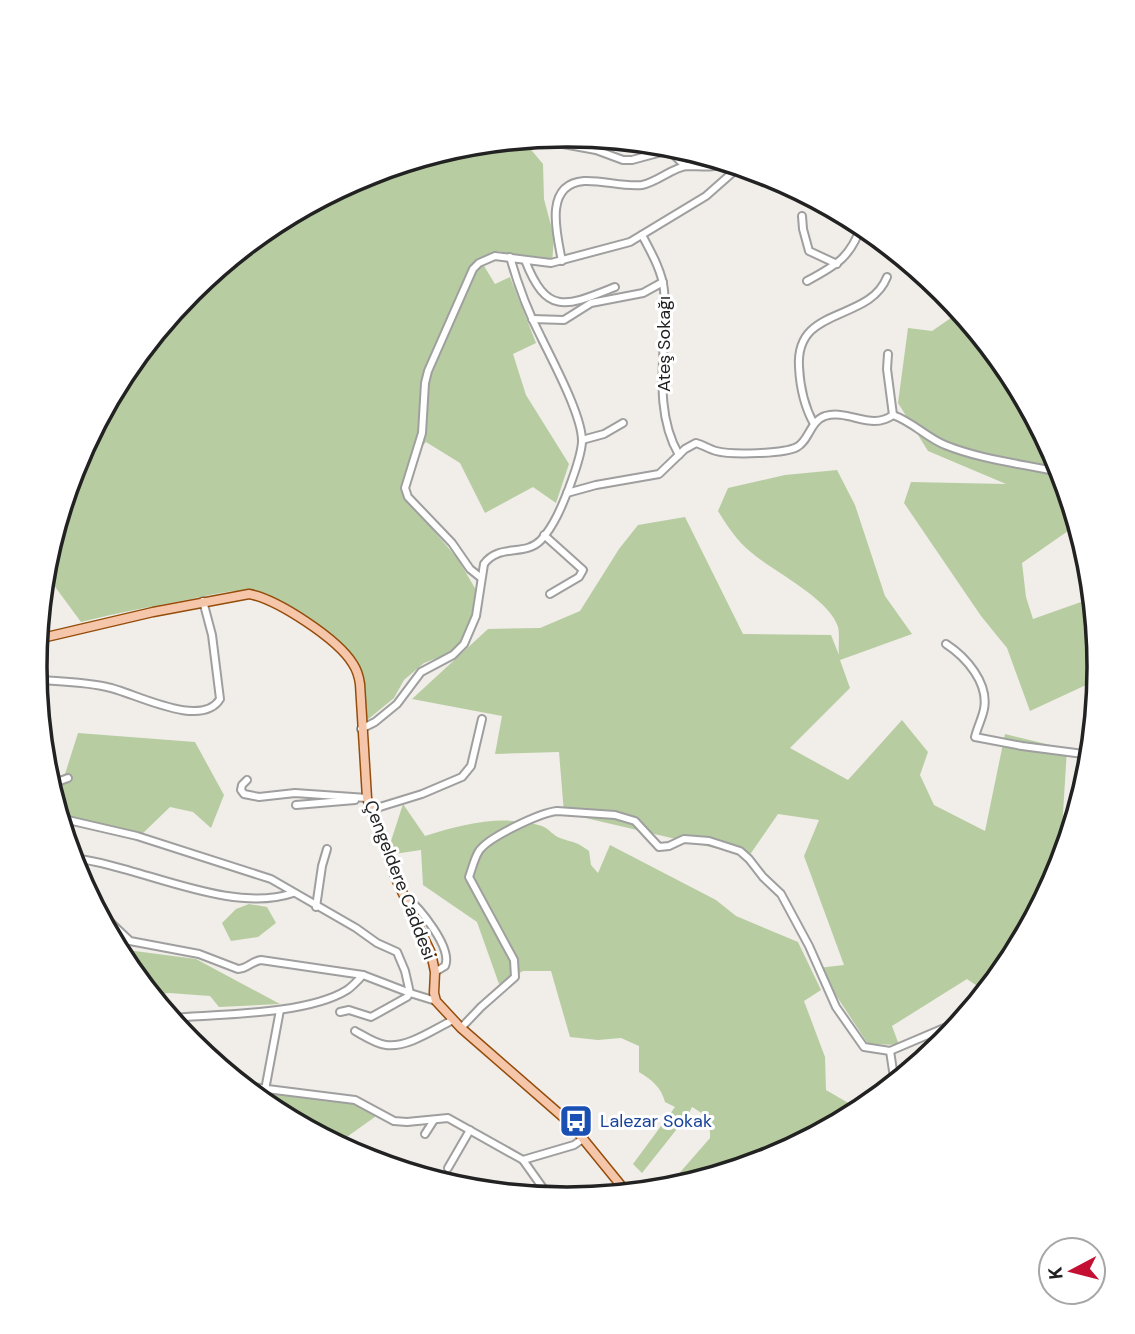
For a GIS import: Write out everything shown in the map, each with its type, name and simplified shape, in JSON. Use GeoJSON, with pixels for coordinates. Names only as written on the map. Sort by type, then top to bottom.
{"type":"FeatureCollection","features":[{"type":"Feature","properties":{"kind":"main road","name":"Çengeldere Caddesi"},"geometry":{"type":"LineString","coordinates":[[48,637],[202,601],[249,594],[286,608],[332,641],[352,661],[357,671],[367,798],[404,894],[426,938],[435,972],[436,1001]]}},
{"type":"Feature","properties":{"kind":"main road"},"geometry":{"type":"LineString","coordinates":[[436,1001],[461,1028],[584,1138],[620,1184]]}},
{"type":"Feature","properties":{"kind":"street"},"geometry":{"type":"LineString","coordinates":[[582,147],[623,160],[651,154]]}},
{"type":"Feature","properties":{"kind":"street"},"geometry":{"type":"LineString","coordinates":[[678,159],[685,166]]}},
{"type":"Feature","properties":{"kind":"street"},"geometry":{"type":"LineString","coordinates":[[562,261],[556,204],[559,195],[568,186],[584,181],[642,185],[658,181],[685,166],[712,167]]}},
{"type":"Feature","properties":{"kind":"street"},"geometry":{"type":"LineString","coordinates":[[480,576],[470,569],[452,543],[408,497],[405,483],[422,433],[428,371],[473,269],[495,256],[551,263],[630,242],[706,196],[732,173]]}},
{"type":"Feature","properties":{"kind":"street"},"geometry":{"type":"LineString","coordinates":[[803,216],[803,229],[809,251],[837,264]]}},
{"type":"Feature","properties":{"kind":"street","name":"Ateş Sokağı"},"geometry":{"type":"LineString","coordinates":[[642,235],[663,282],[663,395],[671,439],[680,455]]}},
{"type":"Feature","properties":{"kind":"street"},"geometry":{"type":"LineString","coordinates":[[807,281],[837,264],[856,242],[858,235]]}},
{"type":"Feature","properties":{"kind":"street"},"geometry":{"type":"LineString","coordinates":[[362,729],[375,722],[401,700],[421,672],[453,655],[464,644],[476,616],[480,576],[484,564],[493,555],[510,549],[533,547],[554,521],[567,493],[582,440],[569,397],[517,284],[510,257]]}},
{"type":"Feature","properties":{"kind":"street"},"geometry":{"type":"LineString","coordinates":[[525,260],[533,282],[541,292],[549,299],[561,303],[576,303],[615,287]]}},
{"type":"Feature","properties":{"kind":"street"},"geometry":{"type":"LineString","coordinates":[[814,425],[807,411],[800,383],[798,352],[804,337],[812,328],[826,320],[862,305],[883,288],[887,277]]}},
{"type":"Feature","properties":{"kind":"street"},"geometry":{"type":"LineString","coordinates":[[532,319],[564,320],[591,303],[643,293],[663,282]]}},
{"type":"Feature","properties":{"kind":"street"},"geometry":{"type":"LineString","coordinates":[[888,354],[887,369],[894,415]]}},
{"type":"Feature","properties":{"kind":"street"},"geometry":{"type":"LineString","coordinates":[[567,493],[659,474],[685,449],[696,443],[716,451],[749,454],[794,449],[803,442],[814,425],[823,417],[832,415],[867,422],[881,421],[894,415],[911,422],[944,445],[1049,470]]}},
{"type":"Feature","properties":{"kind":"street"},"geometry":{"type":"LineString","coordinates":[[582,440],[604,434],[623,423]]}},
{"type":"Feature","properties":{"kind":"street"},"geometry":{"type":"LineString","coordinates":[[544,535],[583,570],[579,577],[550,594]]}},
{"type":"Feature","properties":{"kind":"street"},"geometry":{"type":"LineString","coordinates":[[47,681],[108,687],[182,711],[208,708],[217,704],[220,699],[212,635],[202,601]]}},
{"type":"Feature","properties":{"kind":"street"},"geometry":{"type":"LineString","coordinates":[[946,644],[966,659],[980,685],[984,707],[975,737],[1080,754]]}},
{"type":"Feature","properties":{"kind":"street"},"geometry":{"type":"LineString","coordinates":[[370,810],[422,794],[462,777],[471,766],[482,719]]}},
{"type":"Feature","properties":{"kind":"street"},"geometry":{"type":"LineString","coordinates":[[60,781],[68,778]]}},
{"type":"Feature","properties":{"kind":"street"},"geometry":{"type":"LineString","coordinates":[[247,780],[241,790],[250,796],[295,793],[367,798]]}},
{"type":"Feature","properties":{"kind":"street"},"geometry":{"type":"LineString","coordinates":[[296,805],[367,798]]}},
{"type":"Feature","properties":{"kind":"street"},"geometry":{"type":"LineString","coordinates":[[461,1028],[515,977],[516,973],[514,960],[469,877],[480,850],[512,827],[557,811],[615,815],[635,821],[659,847],[684,839],[709,841],[740,851],[781,894],[809,946],[836,1007],[864,1046],[890,1051],[940,1030]]}},
{"type":"Feature","properties":{"kind":"street"},"geometry":{"type":"LineString","coordinates":[[71,821],[137,836],[271,879],[377,943],[397,952],[410,993]]}},
{"type":"Feature","properties":{"kind":"street"},"geometry":{"type":"LineString","coordinates":[[316,907],[327,849]]}},
{"type":"Feature","properties":{"kind":"street"},"geometry":{"type":"LineString","coordinates":[[85,861],[227,897],[278,898],[293,893]]}},
{"type":"Feature","properties":{"kind":"street"},"geometry":{"type":"LineString","coordinates":[[404,894],[420,908],[433,927],[446,957],[445,966],[435,972]]}},
{"type":"Feature","properties":{"kind":"street"},"geometry":{"type":"LineString","coordinates":[[120,931],[130,941],[200,954],[238,970],[261,960],[363,975],[436,1001]]}},
{"type":"Feature","properties":{"kind":"street"},"geometry":{"type":"LineString","coordinates":[[183,1017],[280,1010],[311,1003],[346,990],[363,975]]}},
{"type":"Feature","properties":{"kind":"street"},"geometry":{"type":"LineString","coordinates":[[340,1012],[348,1010],[371,1017],[410,993]]}},
{"type":"Feature","properties":{"kind":"street"},"geometry":{"type":"LineString","coordinates":[[280,1010],[265,1090],[355,1100],[394,1121],[448,1118],[523,1160],[542,1186]]}},
{"type":"Feature","properties":{"kind":"street"},"geometry":{"type":"LineString","coordinates":[[355,1031],[386,1045],[404,1043],[453,1020]]}},
{"type":"Feature","properties":{"kind":"street"},"geometry":{"type":"LineString","coordinates":[[890,1051],[893,1072]]}},
{"type":"Feature","properties":{"kind":"street"},"geometry":{"type":"LineString","coordinates":[[425,1134],[434,1120]]}},
{"type":"Feature","properties":{"kind":"street"},"geometry":{"type":"LineString","coordinates":[[448,1168],[470,1130]]}},
{"type":"Feature","properties":{"kind":"street"},"geometry":{"type":"LineString","coordinates":[[523,1160],[574,1145],[584,1138]]}},
{"type":"Feature","properties":{"kind":"green space"},"geometry":{"type":"Polygon","coordinates":[[[530,148],[543,164],[544,199],[554,237],[552,264],[498,251],[481,261],[495,284],[510,277],[536,343],[513,354],[526,395],[569,464],[556,503],[533,487],[485,513],[460,463],[426,442],[415,454],[404,482],[404,496],[458,559],[476,590],[468,636],[455,651],[424,663],[404,680],[394,698],[366,721],[361,677],[351,654],[327,631],[295,609],[265,594],[254,591],[222,593],[81,622],[54,585],[75,500],[101,437],[117,407],[135,378],[176,324],[224,276],[251,254],[278,234],[337,200],[400,174],[433,164],[500,151],[530,148]]]}},
{"type":"Feature","properties":{"kind":"green space"},"geometry":{"type":"Polygon","coordinates":[[[952,317],[1000,378],[1034,437],[1069,530],[1022,563],[1026,597],[1033,619],[1083,602],[1087,684],[1030,711],[1007,648],[981,616],[904,503],[911,482],[1006,484],[928,451],[898,403],[908,328],[932,331],[952,317]]]}},
{"type":"Feature","properties":{"kind":"green space"},"geometry":{"type":"Polygon","coordinates":[[[837,470],[855,505],[885,596],[912,634],[840,660],[850,688],[790,748],[848,780],[902,720],[928,752],[920,775],[934,805],[985,831],[1005,734],[1067,749],[1062,827],[1048,866],[1018,927],[978,987],[967,979],[892,1026],[899,1045],[868,1044],[818,968],[844,965],[804,856],[819,820],[778,814],[749,856],[564,813],[559,752],[495,754],[502,716],[412,699],[488,629],[540,628],[580,611],[619,549],[638,525],[685,517],[743,634],[831,635],[839,655],[839,630],[824,606],[747,548],[733,534],[718,511],[728,488],[785,475],[837,470]]]}},
{"type":"Feature","properties":{"kind":"green space"},"geometry":{"type":"Polygon","coordinates":[[[78,733],[195,742],[224,795],[211,828],[193,812],[170,807],[141,835],[71,822],[59,778],[65,774],[78,733]]]}},
{"type":"Feature","properties":{"kind":"green space"},"geometry":{"type":"Polygon","coordinates":[[[403,804],[425,836],[468,824],[527,822],[542,826],[558,837],[589,851],[591,865],[598,873],[610,845],[716,900],[736,916],[798,942],[821,990],[804,1001],[825,1057],[826,1090],[850,1104],[767,1148],[735,1160],[678,1175],[710,1138],[706,1119],[692,1107],[642,1173],[633,1164],[675,1107],[665,1102],[655,1084],[639,1072],[639,1046],[621,1038],[598,1040],[570,1037],[551,971],[523,971],[499,984],[477,922],[423,885],[421,850],[394,854],[391,841],[403,804]]]}},
{"type":"Feature","properties":{"kind":"green space"},"geometry":{"type":"Polygon","coordinates":[[[249,904],[267,907],[276,923],[258,937],[231,941],[222,923],[236,909],[249,904]]]}},
{"type":"Feature","properties":{"kind":"green space"},"geometry":{"type":"Polygon","coordinates":[[[132,951],[196,959],[280,1004],[219,1007],[210,996],[163,994],[132,951]]]}},
{"type":"Feature","properties":{"kind":"green space"},"geometry":{"type":"Polygon","coordinates":[[[263,1089],[352,1101],[379,1114],[346,1138],[307,1118],[263,1089]]]}},
{"type":"Feature","properties":{"kind":"place","name":"Lalezar Sokak"},"geometry":{"type":"Point","coordinates":[576,1121]}}]}
